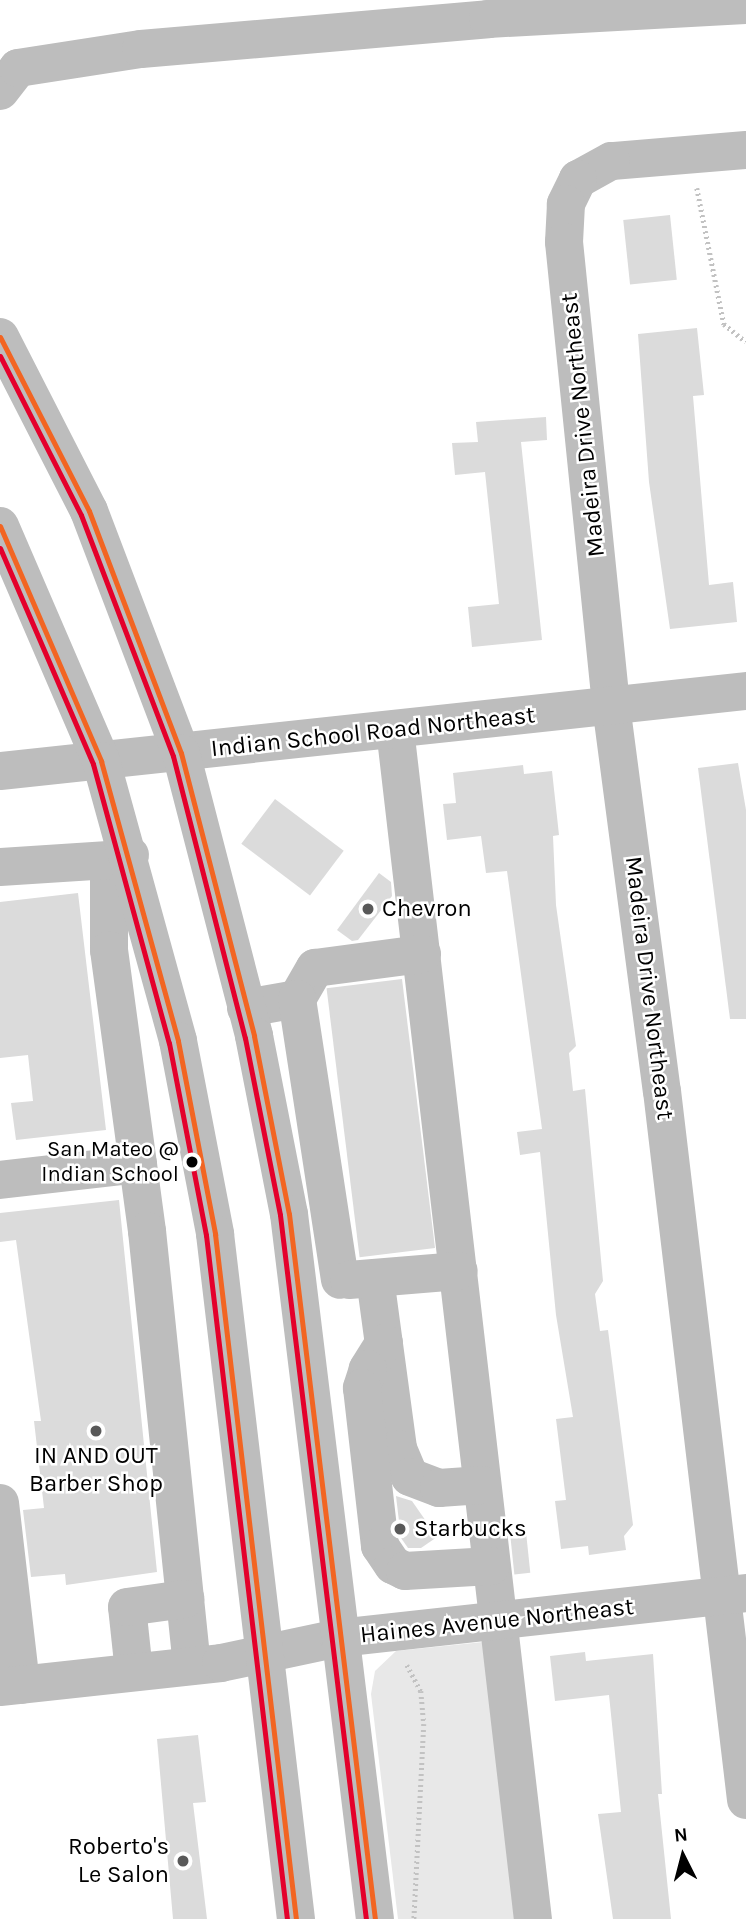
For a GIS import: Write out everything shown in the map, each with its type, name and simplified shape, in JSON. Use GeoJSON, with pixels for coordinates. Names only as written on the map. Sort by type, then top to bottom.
{"type":"FeatureCollection","features":[{"type":"Feature","properties":{"kind":"main road"},"geometry":{"type":"LineString","coordinates":[[6,77],[141,49],[488,19],[746,5]]}},
{"type":"Feature","properties":{"kind":"main road","name":"Madeira Drive Northeast"},"geometry":{"type":"LineString","coordinates":[[746,150],[611,161],[578,179],[566,204],[564,242],[611,705],[734,1595],[746,1800]]}},
{"type":"Feature","properties":{"kind":"main road"},"geometry":{"type":"LineString","coordinates":[[0,337],[89,511],[181,753],[246,1008],[289,1214],[375,1919]]}},
{"type":"Feature","properties":{"kind":"main road"},"geometry":{"type":"LineString","coordinates":[[0,526],[101,761],[119,858],[178,1041],[215,1234],[296,1919]]}},
{"type":"Feature","properties":{"kind":"main road","name":"Indian School Road Northeast"},"geometry":{"type":"LineString","coordinates":[[0,771],[746,691]]}},
{"type":"Feature","properties":{"kind":"main road"},"geometry":{"type":"LineString","coordinates":[[395,729],[533,1919]]}},
{"type":"Feature","properties":{"kind":"main road"},"geometry":{"type":"LineString","coordinates":[[0,867],[119,858]]}},
{"type":"Feature","properties":{"kind":"main road"},"geometry":{"type":"LineString","coordinates":[[119,858],[109,950],[138,1164],[192,1666]]}},
{"type":"Feature","properties":{"kind":"main road"},"geometry":{"type":"LineString","coordinates":[[422,954],[315,968],[297,999],[358,1279],[384,1343],[398,1449],[410,1477],[439,1488],[482,1485]]}},
{"type":"Feature","properties":{"kind":"main road"},"geometry":{"type":"LineString","coordinates":[[246,1008],[297,999]]}},
{"type":"Feature","properties":{"kind":"main road"},"geometry":{"type":"LineString","coordinates":[[0,1180],[138,1164]]}},
{"type":"Feature","properties":{"kind":"main road"},"geometry":{"type":"LineString","coordinates":[[297,1284],[459,1271]]}},
{"type":"Feature","properties":{"kind":"main road"},"geometry":{"type":"LineString","coordinates":[[384,1343],[368,1368],[362,1388],[380,1546],[393,1565],[405,1571],[491,1566]]}},
{"type":"Feature","properties":{"kind":"main road"},"geometry":{"type":"LineString","coordinates":[[0,1503],[10,1686]]}},
{"type":"Feature","properties":{"kind":"main road","name":"Haines Avenue Northeast"},"geometry":{"type":"LineString","coordinates":[[10,1686],[263,1656],[339,1639],[734,1595]]}},
{"type":"Feature","properties":{"kind":"main road"},"geometry":{"type":"LineString","coordinates":[[134,1672],[127,1607],[186,1599]]}},
{"type":"Feature","properties":{"kind":"path"},"geometry":{"type":"LineString","coordinates":[[694,177],[724,324],[746,342]]}},
{"type":"Feature","properties":{"kind":"path"},"geometry":{"type":"LineString","coordinates":[[401,1654],[421,1691],[424,1724],[414,1919]]}},
{"type":"Feature","properties":{"kind":"shaded area"},"geometry":{"type":"Polygon","coordinates":[[[493,1641],[525,1919],[398,1919],[371,1694],[375,1671],[396,1651],[493,1641]]]}},
{"type":"Feature","properties":{"kind":"building"},"geometry":{"type":"Polygon","coordinates":[[[670,215],[677,280],[630,285],[623,220],[670,215]]]}},
{"type":"Feature","properties":{"kind":"building"},"geometry":{"type":"Polygon","coordinates":[[[697,328],[704,395],[693,396],[709,585],[733,582],[737,622],[670,629],[649,482],[638,334],[697,328]]]}},
{"type":"Feature","properties":{"kind":"building"},"geometry":{"type":"Polygon","coordinates":[[[546,417],[547,440],[521,442],[542,640],[472,647],[468,607],[499,604],[485,472],[455,475],[452,443],[478,442],[476,422],[546,417]]]}},
{"type":"Feature","properties":{"kind":"building"},"geometry":{"type":"Polygon","coordinates":[[[738,763],[746,810],[746,1019],[730,1019],[698,768],[738,763]]]}},
{"type":"Feature","properties":{"kind":"building"},"geometry":{"type":"Polygon","coordinates":[[[523,765],[524,774],[552,771],[559,835],[553,836],[556,905],[576,1046],[569,1053],[573,1091],[585,1089],[603,1281],[595,1294],[600,1331],[608,1330],[633,1525],[624,1536],[626,1550],[589,1555],[588,1546],[561,1549],[555,1501],[566,1500],[556,1419],[573,1417],[556,1315],[540,1152],[520,1155],[517,1132],[542,1129],[507,871],[486,873],[481,836],[447,840],[443,804],[456,803],[453,773],[523,765]]]}},
{"type":"Feature","properties":{"kind":"building"},"geometry":{"type":"Polygon","coordinates":[[[275,799],[344,851],[310,895],[241,844],[275,799]]]}},
{"type":"Feature","properties":{"kind":"building","name":"Chevron"},"geometry":{"type":"Polygon","coordinates":[[[379,873],[391,882],[392,896],[358,940],[352,941],[337,930],[379,873]]]}},
{"type":"Feature","properties":{"kind":"building"},"geometry":{"type":"Polygon","coordinates":[[[78,893],[106,1130],[16,1140],[11,1103],[33,1101],[28,1055],[0,1058],[0,902],[78,893]]]}},
{"type":"Feature","properties":{"kind":"building"},"geometry":{"type":"Polygon","coordinates":[[[402,979],[435,1248],[360,1257],[327,988],[402,979]]]}},
{"type":"Feature","properties":{"kind":"building"},"geometry":{"type":"Polygon","coordinates":[[[119,1200],[157,1572],[66,1585],[65,1574],[31,1577],[23,1510],[44,1508],[34,1421],[41,1421],[16,1240],[0,1242],[0,1213],[119,1200]]]}},
{"type":"Feature","properties":{"kind":"building"},"geometry":{"type":"Polygon","coordinates":[[[396,1496],[412,1501],[437,1537],[421,1548],[408,1548],[401,1538],[396,1496]]]}},
{"type":"Feature","properties":{"kind":"building"},"geometry":{"type":"Polygon","coordinates":[[[526,1532],[530,1573],[514,1574],[510,1534],[526,1532]]]}},
{"type":"Feature","properties":{"kind":"building"},"geometry":{"type":"Polygon","coordinates":[[[585,1652],[586,1661],[653,1654],[662,1794],[658,1794],[671,1919],[613,1919],[598,1814],[621,1812],[609,1695],[555,1701],[550,1656],[585,1652]]]}},
{"type":"Feature","properties":{"kind":"building"},"geometry":{"type":"Polygon","coordinates":[[[198,1735],[206,1802],[193,1803],[207,1919],[173,1919],[157,1739],[198,1735]]]}},
{"type":"Feature","properties":{"kind":"transit line"},"geometry":{"type":"LineString","coordinates":[[0,337],[89,511],[181,753],[254,1036],[289,1214],[375,1919]]}},
{"type":"Feature","properties":{"kind":"transit line"},"geometry":{"type":"LineString","coordinates":[[0,356],[81,515],[173,756],[245,1038],[280,1215],[366,1919]]}},
{"type":"Feature","properties":{"kind":"transit line"},"geometry":{"type":"LineString","coordinates":[[0,526],[101,761],[178,1041],[215,1234],[296,1919]]}},
{"type":"Feature","properties":{"kind":"transit line"},"geometry":{"type":"LineString","coordinates":[[0,548],[93,764],[169,1043],[206,1235],[287,1919]]}},
{"type":"Feature","properties":{"kind":"place","name":"Chevron"},"geometry":{"type":"Point","coordinates":[368,909]}},
{"type":"Feature","properties":{"kind":"place","name":"San Mateo @ Indian School"},"geometry":{"type":"Point","coordinates":[192,1162]}},
{"type":"Feature","properties":{"kind":"place","name":"IN AND OUT Barber Shop"},"geometry":{"type":"Point","coordinates":[96,1431]}},
{"type":"Feature","properties":{"kind":"place","name":"Starbucks"},"geometry":{"type":"Point","coordinates":[400,1529]}},
{"type":"Feature","properties":{"kind":"place","name":"Roberto's Le Salon"},"geometry":{"type":"Point","coordinates":[183,1861]}}]}
